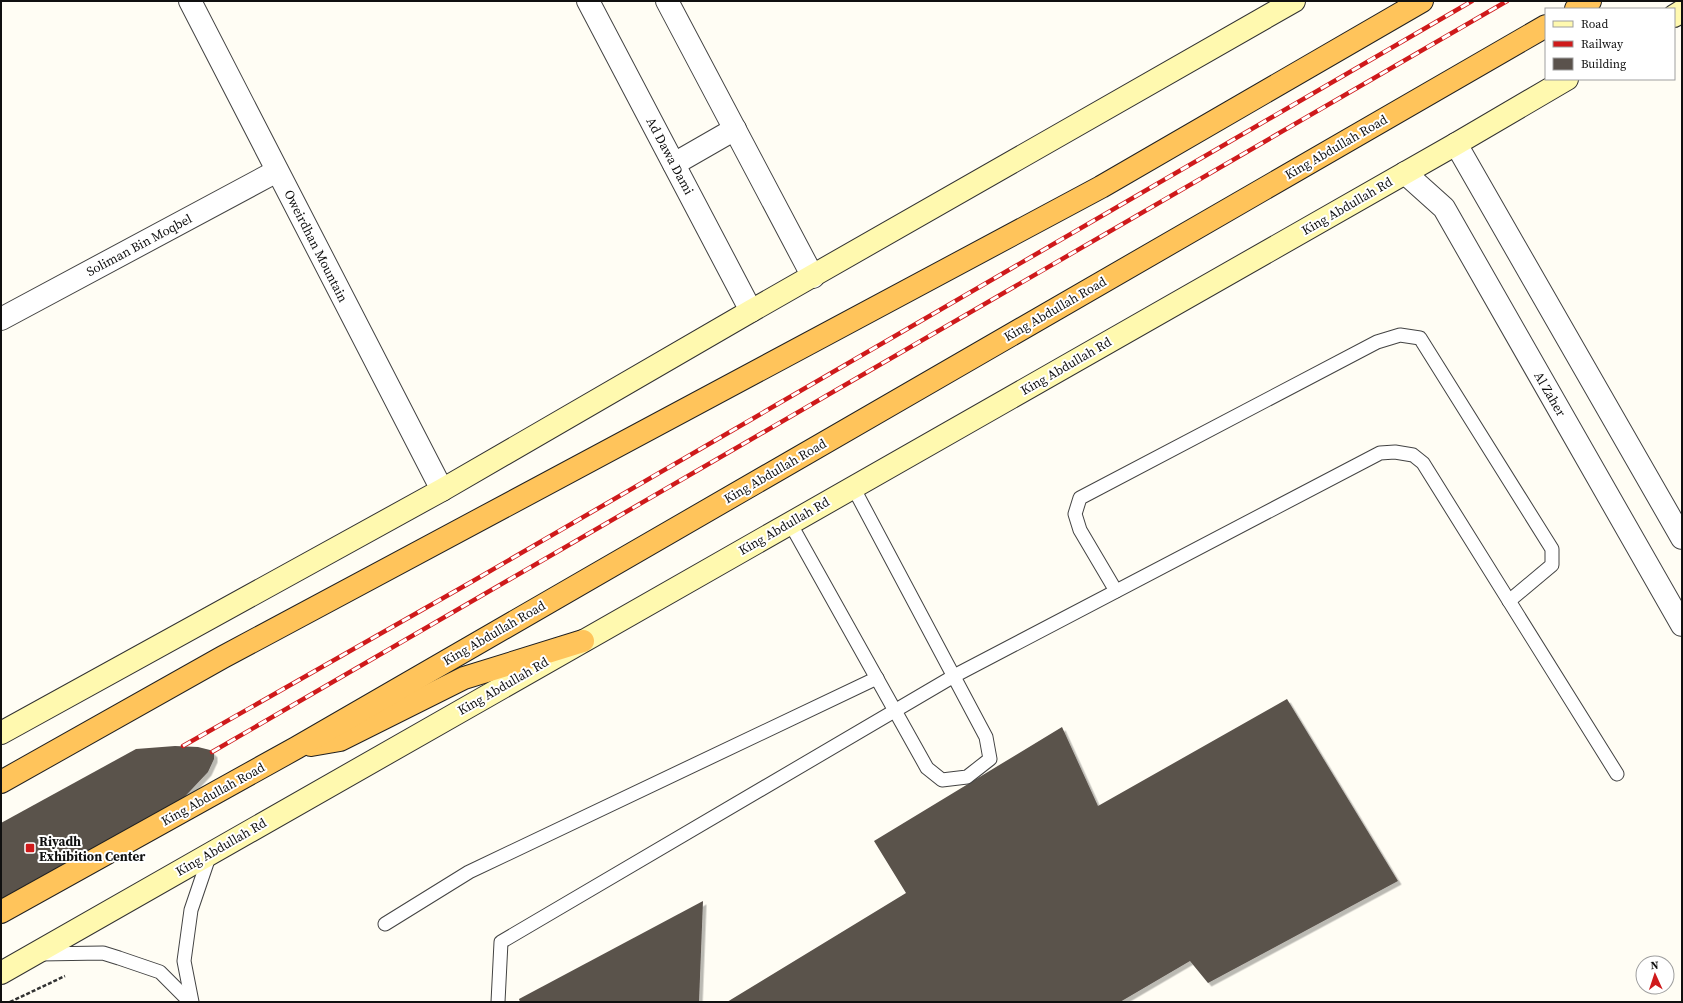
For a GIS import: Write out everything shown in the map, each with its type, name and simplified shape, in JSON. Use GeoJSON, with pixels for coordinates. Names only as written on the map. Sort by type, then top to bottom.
{"type":"FeatureCollection","features":[{"type":"Feature","properties":{"kind":"highway"},"geometry":{"type":"LineString","coordinates":[[1,782],[223,657],[1100,187],[1422,1]]}},
{"type":"Feature","properties":{"kind":"highway"},"geometry":{"type":"LineString","coordinates":[[1578,8],[1590,1]]}},
{"type":"Feature","properties":{"kind":"highway","name":"King Abdullah Road"},"geometry":{"type":"LineString","coordinates":[[1,912],[296,748],[1545,27]]}},
{"type":"Feature","properties":{"kind":"highway"},"geometry":{"type":"LineString","coordinates":[[296,748],[340,740],[464,678],[583,641]]}},
{"type":"Feature","properties":{"kind":"main road"},"geometry":{"type":"LineString","coordinates":[[1,733],[442,490],[1294,1]]}},
{"type":"Feature","properties":{"kind":"main road","name":"King Abdullah Rd"},"geometry":{"type":"LineString","coordinates":[[1,973],[1456,144],[1565,80]]}},
{"type":"Feature","properties":{"kind":"street","name":"Oweirdhan Mountain"},"geometry":{"type":"LineString","coordinates":[[190,1],[442,490]]}},
{"type":"Feature","properties":{"kind":"street","name":"Ad Dawa Dami"},"geometry":{"type":"LineString","coordinates":[[588,1],[752,311]]}},
{"type":"Feature","properties":{"kind":"street"},"geometry":{"type":"LineString","coordinates":[[667,1],[813,277]]}},
{"type":"Feature","properties":{"kind":"street"},"geometry":{"type":"LineString","coordinates":[[674,164],[734,129]]}},
{"type":"Feature","properties":{"kind":"street"},"geometry":{"type":"LineString","coordinates":[[1456,144],[1682,538]]}},
{"type":"Feature","properties":{"kind":"street","name":"Soliman Bin Moqbel"},"geometry":{"type":"LineString","coordinates":[[1,319],[277,171]]}},
{"type":"Feature","properties":{"kind":"street","name":"Al Zaher"},"geometry":{"type":"LineString","coordinates":[[1405,173],[1444,208],[1682,625]]}},
{"type":"Feature","properties":{"kind":"lane"},"geometry":{"type":"LineString","coordinates":[[1116,591],[1080,530],[1075,514],[1080,498],[1377,342],[1400,335],[1420,338],[1552,549],[1552,565],[1509,601]]}},
{"type":"Feature","properties":{"kind":"lane"},"geometry":{"type":"LineString","coordinates":[[498,1002],[501,942],[954,676],[1380,452],[1395,452],[1413,455],[1423,463],[1617,774]]}},
{"type":"Feature","properties":{"kind":"lane"},"geometry":{"type":"LineString","coordinates":[[790,523],[927,768],[942,780],[967,777],[990,758],[986,737],[853,487]]}},
{"type":"Feature","properties":{"kind":"lane"},"geometry":{"type":"LineString","coordinates":[[385,924],[469,872],[877,678]]}},
{"type":"Feature","properties":{"kind":"lane"},"geometry":{"type":"LineString","coordinates":[[191,1002],[184,962],[191,910],[210,854]]}},
{"type":"Feature","properties":{"kind":"lane"},"geometry":{"type":"LineString","coordinates":[[34,954],[103,953],[160,972],[191,1002]]}},
{"type":"Feature","properties":{"kind":"path"},"geometry":{"type":"LineString","coordinates":[[10,1002],[70,974]]}},
{"type":"Feature","properties":{"kind":"building"},"geometry":{"type":"Polygon","coordinates":[[[1287,699],[1398,881],[1208,983],[1190,961],[1120,1002],[727,1002],[906,893],[874,841],[1062,727],[1098,806],[1287,699]]]}},
{"type":"Feature","properties":{"kind":"building","name":"Riyadh Exhibition Center"},"geometry":{"type":"Polygon","coordinates":[[[175,746],[198,747],[210,750],[214,754],[214,759],[208,772],[176,806],[1,904],[1,823],[136,749],[175,746]]]}},
{"type":"Feature","properties":{"kind":"building"},"geometry":{"type":"Polygon","coordinates":[[[703,901],[699,1002],[520,1002],[519,999],[703,901]]]}},
{"type":"Feature","properties":{"kind":"railway"},"geometry":{"type":"LineString","coordinates":[[183,746],[473,581],[1472,1]]}},
{"type":"Feature","properties":{"kind":"railway"},"geometry":{"type":"LineString","coordinates":[[212,752],[1507,1]]}},
{"type":"Feature","properties":{"kind":"place","name":"Riyadh Exhibition Center"},"geometry":{"type":"Point","coordinates":[30,848]}}]}
